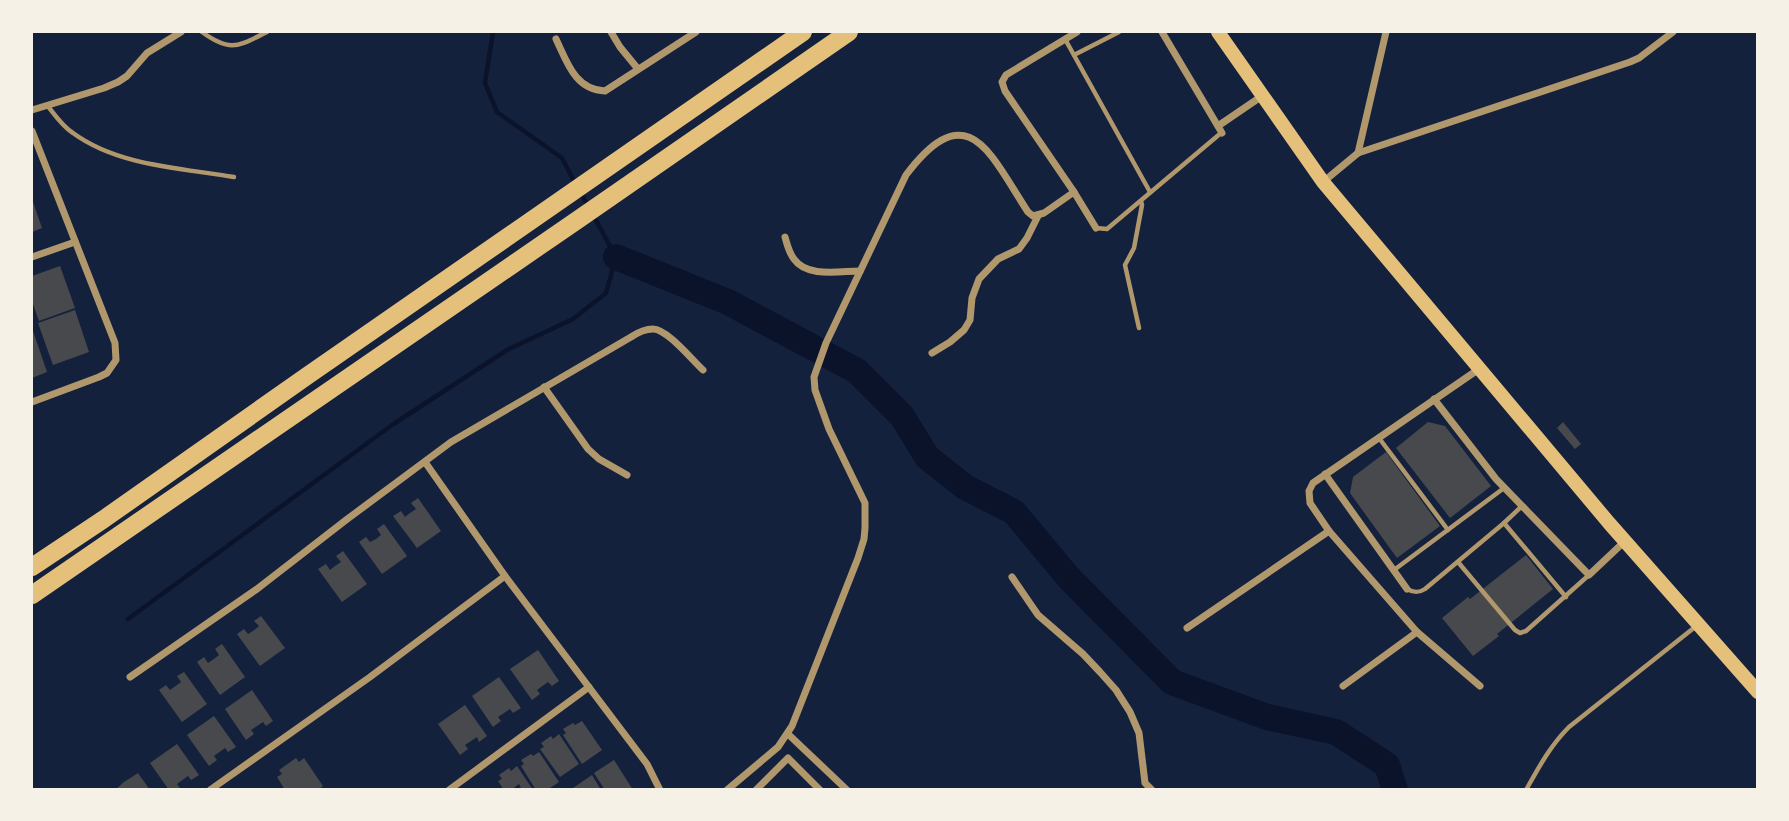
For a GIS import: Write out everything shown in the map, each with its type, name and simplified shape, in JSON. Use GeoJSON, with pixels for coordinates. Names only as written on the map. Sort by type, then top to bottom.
{"type":"FeatureCollection","features":[{"type":"Feature","properties":{"kind":"highway"},"geometry":{"type":"LineString","coordinates":[[32,567],[803,32]]}},
{"type":"Feature","properties":{"kind":"highway"},"geometry":{"type":"LineString","coordinates":[[32,595],[849,32]]}},
{"type":"Feature","properties":{"kind":"main road"},"geometry":{"type":"LineString","coordinates":[[1218,32],[1324,181],[1625,541],[1755,685]]}},
{"type":"Feature","properties":{"kind":"street"},"geometry":{"type":"LineString","coordinates":[[32,110],[118,82],[148,53],[181,32]]}},
{"type":"Feature","properties":{"kind":"street"},"geometry":{"type":"LineString","coordinates":[[611,32],[638,69]]}},
{"type":"Feature","properties":{"kind":"street"},"geometry":{"type":"LineString","coordinates":[[556,39],[576,77],[586,87],[605,91],[696,32]]}},
{"type":"Feature","properties":{"kind":"street"},"geometry":{"type":"LineString","coordinates":[[1077,32],[1006,75],[1002,82],[1005,91],[1096,228]]}},
{"type":"Feature","properties":{"kind":"street"},"geometry":{"type":"LineString","coordinates":[[1162,32],[1220,129],[1263,95]]}},
{"type":"Feature","properties":{"kind":"street"},"geometry":{"type":"LineString","coordinates":[[1358,153],[1386,32]]}},
{"type":"Feature","properties":{"kind":"street"},"geometry":{"type":"LineString","coordinates":[[1324,181],[1358,153],[1630,62],[1671,32]]}},
{"type":"Feature","properties":{"kind":"street"},"geometry":{"type":"LineString","coordinates":[[32,131],[115,343],[117,360],[107,373],[99,377],[32,402]]}},
{"type":"Feature","properties":{"kind":"street"},"geometry":{"type":"LineString","coordinates":[[727,789],[778,747],[788,734],[858,558],[866,528],[865,503],[829,429],[815,390],[814,377],[826,343],[906,175],[929,149],[948,136],[969,136],[987,150],[1027,212],[1033,216],[1044,213],[1074,192]]}},
{"type":"Feature","properties":{"kind":"street"},"geometry":{"type":"LineString","coordinates":[[932,353],[964,330],[970,320],[972,298],[979,279],[998,259],[1019,249],[1038,216]]}},
{"type":"Feature","properties":{"kind":"street"},"geometry":{"type":"LineString","coordinates":[[785,237],[794,260],[812,271],[860,271]]}},
{"type":"Feature","properties":{"kind":"street"},"geometry":{"type":"LineString","coordinates":[[32,257],[75,242]]}},
{"type":"Feature","properties":{"kind":"street"},"geometry":{"type":"LineString","coordinates":[[130,677],[257,589],[451,442],[631,337],[652,329],[659,330],[702,370]]}},
{"type":"Feature","properties":{"kind":"street"},"geometry":{"type":"LineString","coordinates":[[1479,369],[1325,474],[1313,483],[1309,491],[1310,503],[1329,531],[1417,632],[1480,687]]}},
{"type":"Feature","properties":{"kind":"street"},"geometry":{"type":"LineString","coordinates":[[544,387],[588,450],[627,475]]}},
{"type":"Feature","properties":{"kind":"street"},"geometry":{"type":"LineString","coordinates":[[1434,399],[1504,488],[1589,575],[1625,541]]}},
{"type":"Feature","properties":{"kind":"street"},"geometry":{"type":"LineString","coordinates":[[425,462],[505,576],[647,764],[660,789]]}},
{"type":"Feature","properties":{"kind":"street"},"geometry":{"type":"LineString","coordinates":[[1325,474],[1407,589]]}},
{"type":"Feature","properties":{"kind":"street"},"geometry":{"type":"LineString","coordinates":[[1187,628],[1329,531]]}},
{"type":"Feature","properties":{"kind":"street"},"geometry":{"type":"LineString","coordinates":[[210,789],[370,677],[505,576]]}},
{"type":"Feature","properties":{"kind":"street"},"geometry":{"type":"LineString","coordinates":[[1012,578],[1047,625],[1083,654],[1116,690],[1136,722],[1145,783],[1152,789]]}},
{"type":"Feature","properties":{"kind":"street"},"geometry":{"type":"LineString","coordinates":[[1343,686],[1417,632]]}},
{"type":"Feature","properties":{"kind":"street"},"geometry":{"type":"LineString","coordinates":[[449,789],[589,687]]}},
{"type":"Feature","properties":{"kind":"street"},"geometry":{"type":"LineString","coordinates":[[788,734],[847,789]]}},
{"type":"Feature","properties":{"kind":"street"},"geometry":{"type":"LineString","coordinates":[[778,747],[820,789]]}},
{"type":"Feature","properties":{"kind":"street"},"geometry":{"type":"LineString","coordinates":[[756,789],[788,758]]}},
{"type":"Feature","properties":{"kind":"lane"},"geometry":{"type":"LineString","coordinates":[[202,32],[229,46],[238,46],[267,32]]}},
{"type":"Feature","properties":{"kind":"lane"},"geometry":{"type":"LineString","coordinates":[[1074,55],[1119,32]]}},
{"type":"Feature","properties":{"kind":"lane"},"geometry":{"type":"LineString","coordinates":[[1065,39],[1150,192]]}},
{"type":"Feature","properties":{"kind":"lane"},"geometry":{"type":"LineString","coordinates":[[47,106],[72,133],[113,153],[159,165],[234,177]]}},
{"type":"Feature","properties":{"kind":"lane"},"geometry":{"type":"LineString","coordinates":[[1096,228],[1107,229],[1220,129]]}},
{"type":"Feature","properties":{"kind":"lane"},"geometry":{"type":"LineString","coordinates":[[1139,328],[1125,265],[1134,248],[1141,200]]}},
{"type":"Feature","properties":{"kind":"lane"},"geometry":{"type":"LineString","coordinates":[[1379,438],[1448,530]]}},
{"type":"Feature","properties":{"kind":"lane"},"geometry":{"type":"LineString","coordinates":[[1394,570],[1504,488]]}},
{"type":"Feature","properties":{"kind":"lane"},"geometry":{"type":"LineString","coordinates":[[1407,589],[1420,593],[1522,506]]}},
{"type":"Feature","properties":{"kind":"lane"},"geometry":{"type":"LineString","coordinates":[[1504,523],[1566,597]]}},
{"type":"Feature","properties":{"kind":"lane"},"geometry":{"type":"LineString","coordinates":[[1458,562],[1520,633],[1526,631],[1589,575]]}},
{"type":"Feature","properties":{"kind":"lane"},"geometry":{"type":"LineString","coordinates":[[1526,789],[1556,740],[1569,727],[1698,624]]}},
{"type":"Feature","properties":{"kind":"building"},"geometry":{"type":"Polygon","coordinates":[[[32,199],[42,228],[32,232],[32,199]]]}},
{"type":"Feature","properties":{"kind":"building"},"geometry":{"type":"Polygon","coordinates":[[[60,266],[75,308],[39,321],[32,301],[32,276],[60,266]]]}},
{"type":"Feature","properties":{"kind":"building"},"geometry":{"type":"Polygon","coordinates":[[[75,310],[89,352],[53,365],[38,323],[75,310]]]}},
{"type":"Feature","properties":{"kind":"building"},"geometry":{"type":"Polygon","coordinates":[[[32,328],[47,372],[32,378],[32,328]]]}},
{"type":"Feature","properties":{"kind":"building"},"geometry":{"type":"Polygon","coordinates":[[[1428,422],[1445,426],[1491,486],[1450,518],[1396,448],[1428,422]]]}},
{"type":"Feature","properties":{"kind":"building"},"geometry":{"type":"Polygon","coordinates":[[[1563,422],[1581,444],[1575,449],[1557,428],[1563,422]]]}},
{"type":"Feature","properties":{"kind":"building"},"geometry":{"type":"Polygon","coordinates":[[[1386,452],[1440,526],[1397,558],[1350,493],[1353,477],[1386,452]]]}},
{"type":"Feature","properties":{"kind":"building"},"geometry":{"type":"Polygon","coordinates":[[[418,498],[441,531],[417,548],[393,516],[401,511],[405,517],[416,509],[411,503],[418,498]]]}},
{"type":"Feature","properties":{"kind":"building"},"geometry":{"type":"Polygon","coordinates":[[[384,524],[407,556],[382,574],[359,542],[366,537],[370,542],[376,539],[381,535],[377,529],[384,524]]]}},
{"type":"Feature","properties":{"kind":"building"},"geometry":{"type":"Polygon","coordinates":[[[343,551],[367,584],[342,602],[318,569],[326,564],[330,570],[341,562],[336,556],[343,551]]]}},
{"type":"Feature","properties":{"kind":"building"},"geometry":{"type":"Polygon","coordinates":[[[1526,555],[1553,589],[1473,656],[1442,618],[1526,555]]]}},
{"type":"Feature","properties":{"kind":"building"},"geometry":{"type":"Polygon","coordinates":[[[261,616],[285,648],[260,666],[237,634],[244,629],[248,634],[253,631],[259,626],[254,621],[261,616]]]}},
{"type":"Feature","properties":{"kind":"building"},"geometry":{"type":"Polygon","coordinates":[[[222,644],[245,677],[220,695],[197,662],[204,657],[208,663],[214,659],[219,655],[215,649],[222,644]]]}},
{"type":"Feature","properties":{"kind":"building"},"geometry":{"type":"Polygon","coordinates":[[[538,650],[559,681],[552,686],[548,682],[537,690],[540,694],[532,700],[510,669],[538,650]]]}},
{"type":"Feature","properties":{"kind":"building"},"geometry":{"type":"Polygon","coordinates":[[[184,672],[207,704],[182,722],[159,690],[166,685],[170,690],[181,682],[177,676],[184,672]]]}},
{"type":"Feature","properties":{"kind":"building"},"geometry":{"type":"Polygon","coordinates":[[[499,677],[521,708],[513,713],[510,709],[498,717],[501,721],[493,727],[472,696],[499,677]]]}},
{"type":"Feature","properties":{"kind":"building"},"geometry":{"type":"Polygon","coordinates":[[[252,690],[273,721],[266,726],[263,722],[251,730],[254,734],[246,740],[225,709],[252,690]]]}},
{"type":"Feature","properties":{"kind":"building"},"geometry":{"type":"Polygon","coordinates":[[[465,705],[487,736],[479,742],[477,737],[465,745],[468,749],[460,755],[438,724],[465,705]]]}},
{"type":"Feature","properties":{"kind":"building"},"geometry":{"type":"Polygon","coordinates":[[[214,716],[236,747],[228,752],[225,748],[214,756],[217,760],[209,766],[187,735],[214,716]]]}},
{"type":"Feature","properties":{"kind":"building"},"geometry":{"type":"Polygon","coordinates":[[[582,721],[602,750],[582,764],[563,735],[566,733],[563,729],[582,721]]]}},
{"type":"Feature","properties":{"kind":"building"},"geometry":{"type":"Polygon","coordinates":[[[559,734],[579,764],[560,777],[540,749],[544,747],[541,743],[559,734]]]}},
{"type":"Feature","properties":{"kind":"building"},"geometry":{"type":"Polygon","coordinates":[[[177,744],[199,775],[191,780],[188,776],[177,784],[180,788],[178,790],[169,790],[150,763],[177,744]]]}},
{"type":"Feature","properties":{"kind":"building"},"geometry":{"type":"Polygon","coordinates":[[[539,752],[559,782],[547,790],[536,790],[521,766],[524,764],[521,760],[539,752]]]}},
{"type":"Feature","properties":{"kind":"building"},"geometry":{"type":"Polygon","coordinates":[[[296,758],[299,762],[304,758],[323,786],[318,790],[285,790],[277,777],[282,774],[279,770],[296,758]]]}},
{"type":"Feature","properties":{"kind":"building"},"geometry":{"type":"Polygon","coordinates":[[[614,760],[633,790],[605,790],[594,773],[614,760]]]}},
{"type":"Feature","properties":{"kind":"building"},"geometry":{"type":"Polygon","coordinates":[[[517,766],[533,790],[519,790],[519,784],[511,790],[504,790],[498,781],[502,779],[499,775],[517,766]]]}},
{"type":"Feature","properties":{"kind":"building"},"geometry":{"type":"Polygon","coordinates":[[[138,773],[150,790],[115,790],[124,782],[138,773]]]}},
{"type":"Feature","properties":{"kind":"building"},"geometry":{"type":"Polygon","coordinates":[[[592,775],[601,790],[570,790],[592,775]]]}},
{"type":"Feature","properties":{"kind":"waterway"},"geometry":{"type":"LineString","coordinates":[[493,32],[485,83],[497,112],[562,158],[575,183]]}},
{"type":"Feature","properties":{"kind":"waterway"},"geometry":{"type":"LineString","coordinates":[[580,191],[589,208]]}},
{"type":"Feature","properties":{"kind":"waterway"},"geometry":{"type":"LineString","coordinates":[[128,619],[392,425],[507,350],[573,319],[606,293],[616,257],[593,215]]}},
{"type":"Feature","properties":{"kind":"waterway"},"geometry":{"type":"LineString","coordinates":[[616,257],[728,302],[857,371],[902,416],[927,457],[965,487],[1014,512],[1069,578],[1172,682],[1267,717],[1336,732],[1387,765],[1395,790]]}}]}
